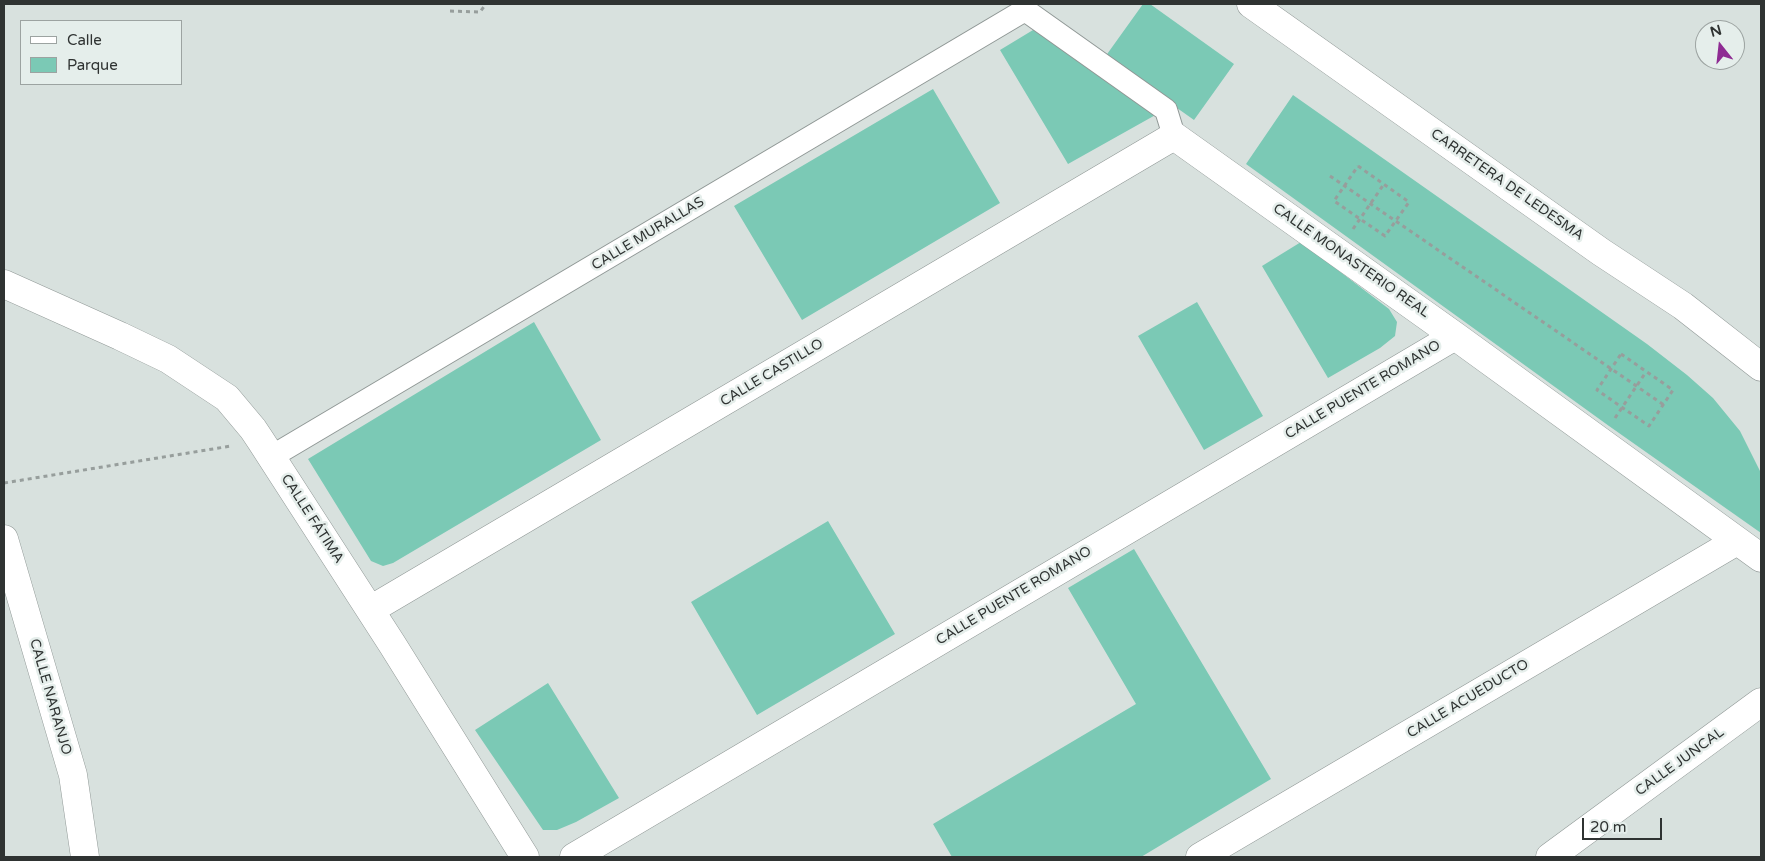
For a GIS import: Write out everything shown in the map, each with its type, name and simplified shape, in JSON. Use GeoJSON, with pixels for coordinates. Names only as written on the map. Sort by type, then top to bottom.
{"type":"FeatureCollection","features":[{"type":"Feature","properties":{"kind":"street","name":"CARRETERA DE LEDESMA"},"geometry":{"type":"LineString","coordinates":[[1252,4],[1601,252],[1683,306],[1761,368]]}},
{"type":"Feature","properties":{"kind":"street","name":"CALLE MURALLAS"},"geometry":{"type":"LineString","coordinates":[[266,449],[1025,10],[1166,110],[1174,136]]}},
{"type":"Feature","properties":{"kind":"street","name":"CALLE MONASTERIO REAL"},"geometry":{"type":"LineString","coordinates":[[1174,136],[1455,336],[1761,558]]}},
{"type":"Feature","properties":{"kind":"street","name":"CALLE CASTILLO"},"geometry":{"type":"LineString","coordinates":[[370,610],[1174,136]]}},
{"type":"Feature","properties":{"kind":"street","name":"CALLE FÁTIMA"},"geometry":{"type":"LineString","coordinates":[[4,284],[168,359],[227,398],[266,449],[370,610],[525,857]]}},
{"type":"Feature","properties":{"kind":"street","name":"CALLE PUENTE ROMANO"},"geometry":{"type":"LineString","coordinates":[[574,857],[1455,336]]}},
{"type":"Feature","properties":{"kind":"street","name":"CALLE NARANJO"},"geometry":{"type":"LineString","coordinates":[[4,539],[73,775],[85,857]]}},
{"type":"Feature","properties":{"kind":"street","name":"CALLE ACUEDUCTO"},"geometry":{"type":"LineString","coordinates":[[1200,857],[1737,541]]}},
{"type":"Feature","properties":{"kind":"street","name":"CALLE JUNCAL"},"geometry":{"type":"LineString","coordinates":[[1550,857],[1761,702]]}},
{"type":"Feature","properties":{"kind":"path"},"geometry":{"type":"LineString","coordinates":[[450,11],[480,12],[486,4]]}},
{"type":"Feature","properties":{"kind":"path"},"geometry":{"type":"LineString","coordinates":[[1358,166],[1384,184],[1409,202],[1385,236],[1334,201],[1358,166]]}},
{"type":"Feature","properties":{"kind":"path"},"geometry":{"type":"LineString","coordinates":[[1330,176],[1664,405]]}},
{"type":"Feature","properties":{"kind":"path"},"geometry":{"type":"LineString","coordinates":[[1337,252],[1384,184]]}},
{"type":"Feature","properties":{"kind":"path"},"geometry":{"type":"LineString","coordinates":[[1621,354],[1646,372],[1674,390],[1649,426],[1597,390],[1621,354]]}},
{"type":"Feature","properties":{"kind":"path"},"geometry":{"type":"LineString","coordinates":[[1599,441],[1646,372]]}},
{"type":"Feature","properties":{"kind":"path"},"geometry":{"type":"LineString","coordinates":[[4,483],[266,449]]}},
{"type":"Feature","properties":{"kind":"green space"},"geometry":{"type":"Polygon","coordinates":[[[1143,4],[1150,4],[1234,64],[1194,120],[1105,57],[1143,4]]]}},
{"type":"Feature","properties":{"kind":"green space"},"geometry":{"type":"Polygon","coordinates":[[[1038,27],[1159,113],[1068,164],[1000,50],[1038,27]]]}},
{"type":"Feature","properties":{"kind":"green space"},"geometry":{"type":"Polygon","coordinates":[[[933,89],[1000,203],[802,320],[734,206],[933,89]]]}},
{"type":"Feature","properties":{"kind":"green space"},"geometry":{"type":"Polygon","coordinates":[[[1293,95],[1647,344],[1713,398],[1740,431],[1761,473],[1761,533],[1609,426],[1246,164],[1293,95]]]}},
{"type":"Feature","properties":{"kind":"green space"},"geometry":{"type":"Polygon","coordinates":[[[1301,242],[1389,309],[1397,322],[1395,336],[1380,348],[1328,378],[1262,266],[1301,242]]]}},
{"type":"Feature","properties":{"kind":"green space"},"geometry":{"type":"Polygon","coordinates":[[[1197,302],[1263,416],[1204,450],[1138,336],[1197,302]]]}},
{"type":"Feature","properties":{"kind":"green space"},"geometry":{"type":"Polygon","coordinates":[[[534,322],[601,440],[393,563],[383,566],[371,561],[308,459],[534,322]]]}},
{"type":"Feature","properties":{"kind":"green space"},"geometry":{"type":"Polygon","coordinates":[[[828,521],[895,634],[757,715],[691,602],[828,521]]]}},
{"type":"Feature","properties":{"kind":"green space"},"geometry":{"type":"Polygon","coordinates":[[[1134,549],[1271,779],[1141,857],[952,857],[933,824],[1136,704],[1068,588],[1134,549]]]}},
{"type":"Feature","properties":{"kind":"green space"},"geometry":{"type":"Polygon","coordinates":[[[548,683],[619,798],[576,822],[557,830],[543,830],[475,730],[548,683]]]}}]}
